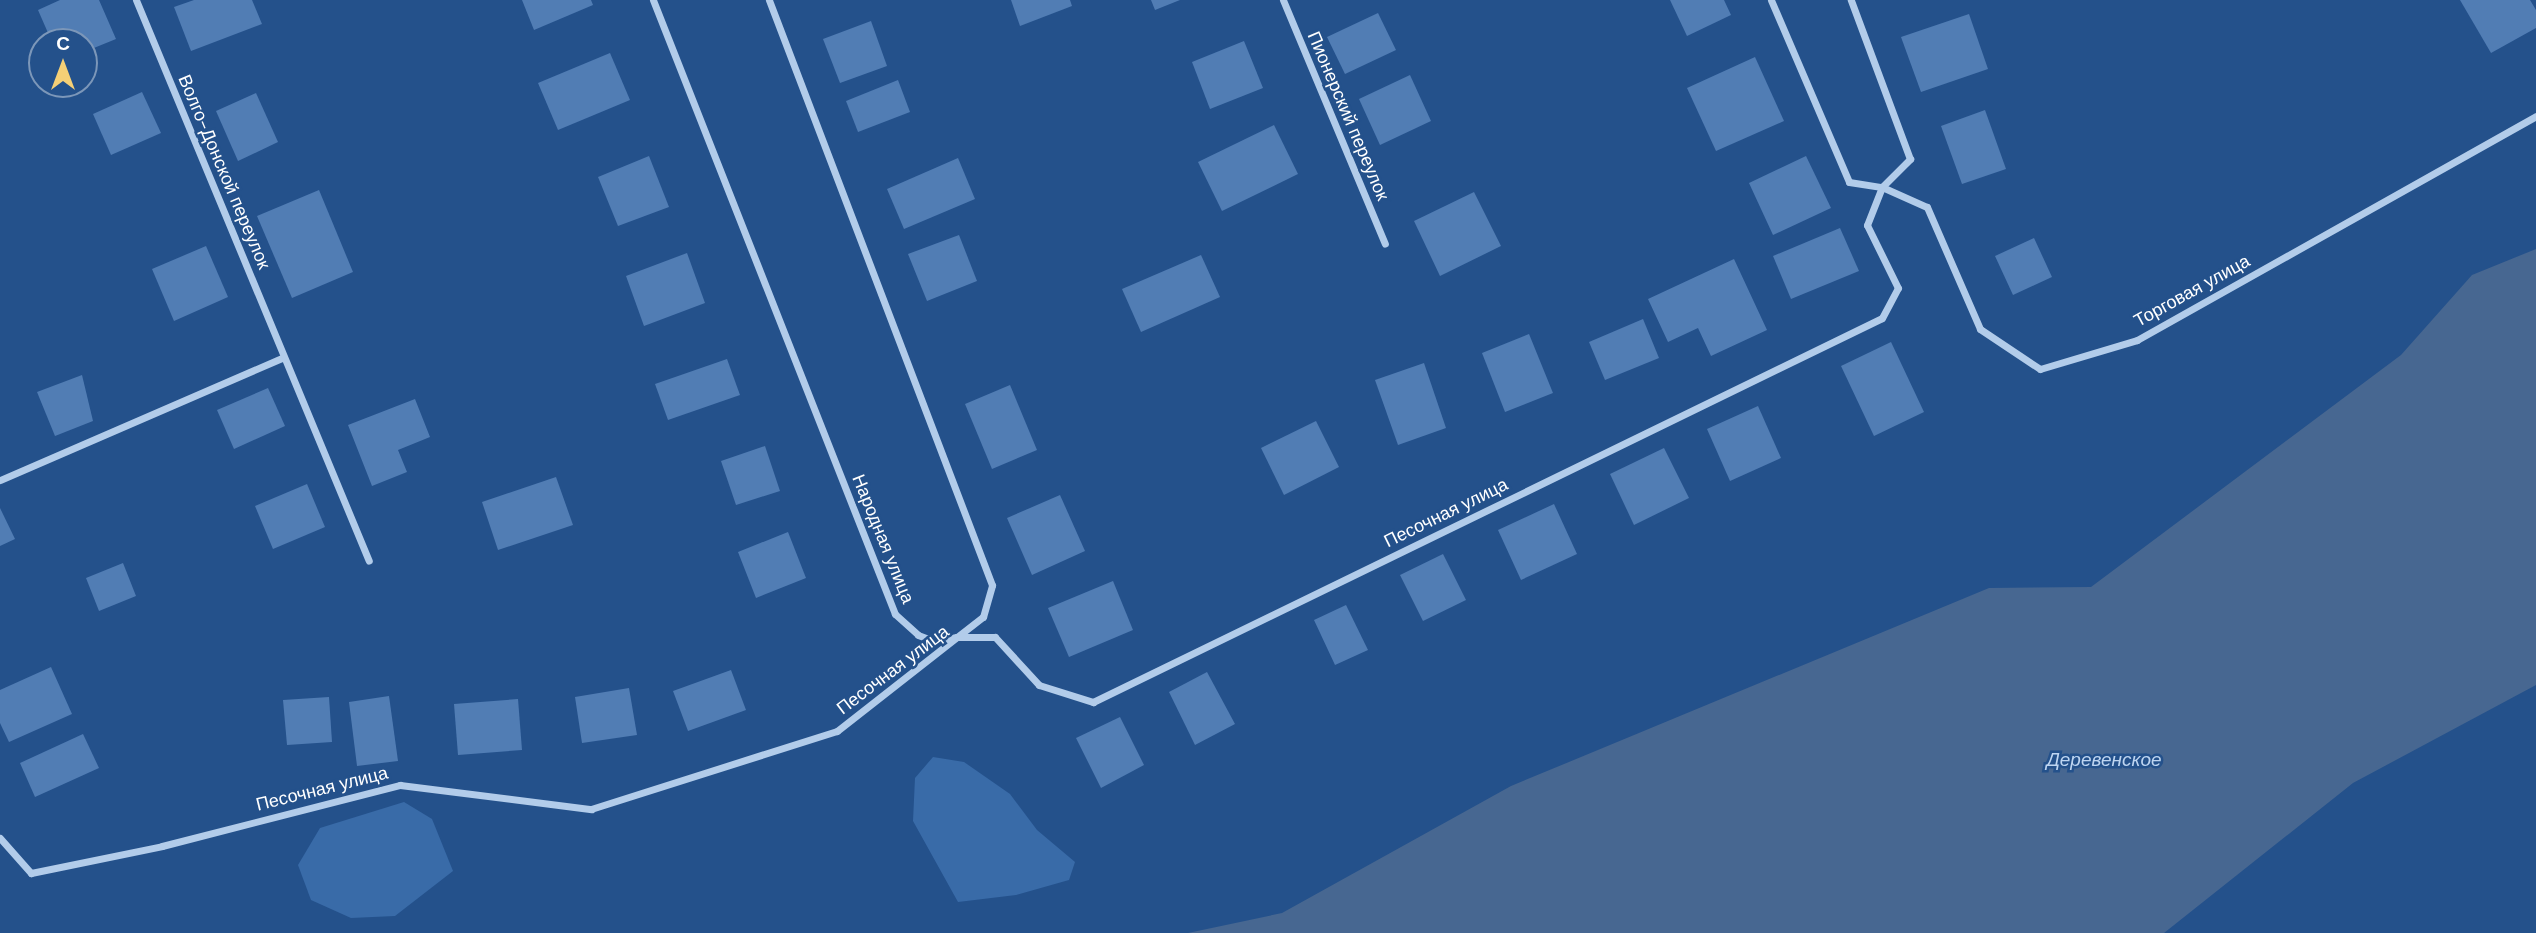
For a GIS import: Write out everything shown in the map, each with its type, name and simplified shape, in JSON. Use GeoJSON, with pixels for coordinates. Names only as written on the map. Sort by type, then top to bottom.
{"type":"FeatureCollection","features":[{"type":"Feature","properties":{"kind":"street","name":"Волго-Донской переулок"},"geometry":{"type":"LineString","coordinates":[[136,0],[369,561]]}},
{"type":"Feature","properties":{"kind":"street","name":"Народная улица"},"geometry":{"type":"LineString","coordinates":[[653,0],[895,614],[918,635],[934,641],[957,637]]}},
{"type":"Feature","properties":{"kind":"street"},"geometry":{"type":"LineString","coordinates":[[769,0],[992,585],[983,617],[957,637]]}},
{"type":"Feature","properties":{"kind":"street","name":"Пионерский переулок"},"geometry":{"type":"LineString","coordinates":[[1283,0],[1385,244]]}},
{"type":"Feature","properties":{"kind":"street"},"geometry":{"type":"LineString","coordinates":[[1771,0],[1849,182],[1882,187],[1910,159],[1851,0]]}},
{"type":"Feature","properties":{"kind":"street","name":"Торговая улица"},"geometry":{"type":"LineString","coordinates":[[1882,187],[1927,207],[1980,329],[2040,369],[2137,340],[2536,116]]}},
{"type":"Feature","properties":{"kind":"street","name":"Песочная улица"},"geometry":{"type":"LineString","coordinates":[[0,838],[31,873],[162,846],[400,785],[591,809],[837,731],[957,637],[995,637],[1039,685],[1093,702],[1882,318],[1898,288],[1867,225],[1882,187]]}},
{"type":"Feature","properties":{"kind":"street"},"geometry":{"type":"LineString","coordinates":[[0,480],[284,357]]}},
{"type":"Feature","properties":{"kind":"shaded area"},"geometry":{"type":"Polygon","coordinates":[[[933,757],[964,762],[1010,794],[1037,830],[1075,862],[1069,880],[1016,895],[958,902],[913,821],[915,778],[933,757]]]}},
{"type":"Feature","properties":{"kind":"shaded area"},"geometry":{"type":"Polygon","coordinates":[[[404,802],[432,819],[453,871],[395,916],[351,918],[311,900],[298,865],[320,828],[404,802]]]}},
{"type":"Feature","properties":{"kind":"water","name":"Деревенское"},"geometry":{"type":"Polygon","coordinates":[[[2536,249],[2536,685],[2353,783],[2164,933],[1188,933],[1282,913],[1511,786],[1989,588],[2091,587],[2401,355],[2472,275],[2536,249]]]}},
{"type":"Feature","properties":{"kind":"building"},"geometry":{"type":"Polygon","coordinates":[[[60,0],[99,0],[116,39],[98,46],[98,28],[46,28],[38,10],[60,0]]]}},
{"type":"Feature","properties":{"kind":"building"},"geometry":{"type":"Polygon","coordinates":[[[194,0],[252,0],[262,24],[191,51],[174,7],[194,0]]]}},
{"type":"Feature","properties":{"kind":"building"},"geometry":{"type":"Polygon","coordinates":[[[522,0],[591,0],[593,5],[534,30],[522,0]]]}},
{"type":"Feature","properties":{"kind":"building"},"geometry":{"type":"Polygon","coordinates":[[[1011,0],[1070,0],[1072,6],[1020,26],[1011,0]]]}},
{"type":"Feature","properties":{"kind":"building"},"geometry":{"type":"Polygon","coordinates":[[[1151,0],[1180,0],[1155,10],[1151,0]]]}},
{"type":"Feature","properties":{"kind":"building"},"geometry":{"type":"Polygon","coordinates":[[[1670,0],[1724,0],[1731,15],[1687,36],[1670,0]]]}},
{"type":"Feature","properties":{"kind":"building"},"geometry":{"type":"Polygon","coordinates":[[[2460,0],[2530,0],[2536,10],[2536,28],[2491,53],[2460,0]]]}},
{"type":"Feature","properties":{"kind":"building"},"geometry":{"type":"Polygon","coordinates":[[[1378,13],[1396,50],[1345,74],[1327,37],[1378,13]]]}},
{"type":"Feature","properties":{"kind":"building"},"geometry":{"type":"Polygon","coordinates":[[[1969,14],[1988,69],[1921,92],[1901,37],[1969,14]]]}},
{"type":"Feature","properties":{"kind":"building"},"geometry":{"type":"Polygon","coordinates":[[[871,21],[887,66],[840,83],[823,39],[871,21]]]}},
{"type":"Feature","properties":{"kind":"building"},"geometry":{"type":"Polygon","coordinates":[[[1244,41],[1263,88],[1210,109],[1192,62],[1244,41]]]}},
{"type":"Feature","properties":{"kind":"building"},"geometry":{"type":"Polygon","coordinates":[[[610,53],[630,100],[558,130],[538,83],[610,53]]]}},
{"type":"Feature","properties":{"kind":"building"},"geometry":{"type":"Polygon","coordinates":[[[1755,57],[1784,121],[1716,151],[1687,88],[1755,57]]]}},
{"type":"Feature","properties":{"kind":"building"},"geometry":{"type":"Polygon","coordinates":[[[1410,75],[1431,121],[1380,145],[1359,99],[1410,75]]]}},
{"type":"Feature","properties":{"kind":"building"},"geometry":{"type":"Polygon","coordinates":[[[898,80],[910,112],[858,132],[846,101],[898,80]]]}},
{"type":"Feature","properties":{"kind":"building"},"geometry":{"type":"Polygon","coordinates":[[[142,92],[161,133],[111,155],[93,114],[142,92]]]}},
{"type":"Feature","properties":{"kind":"building"},"geometry":{"type":"Polygon","coordinates":[[[256,93],[278,142],[238,161],[216,111],[256,93]]]}},
{"type":"Feature","properties":{"kind":"building"},"geometry":{"type":"Polygon","coordinates":[[[1985,110],[2006,169],[1962,184],[1941,126],[1985,110]]]}},
{"type":"Feature","properties":{"kind":"building"},"geometry":{"type":"Polygon","coordinates":[[[1274,125],[1298,174],[1222,211],[1198,162],[1274,125]]]}},
{"type":"Feature","properties":{"kind":"building"},"geometry":{"type":"Polygon","coordinates":[[[649,156],[669,207],[618,226],[598,177],[649,156]]]}},
{"type":"Feature","properties":{"kind":"building"},"geometry":{"type":"Polygon","coordinates":[[[1806,156],[1831,208],[1773,235],[1749,183],[1806,156]]]}},
{"type":"Feature","properties":{"kind":"building"},"geometry":{"type":"Polygon","coordinates":[[[958,158],[975,199],[904,229],[887,189],[958,158]]]}},
{"type":"Feature","properties":{"kind":"building"},"geometry":{"type":"Polygon","coordinates":[[[319,190],[353,272],[292,298],[257,216],[319,190]]]}},
{"type":"Feature","properties":{"kind":"building"},"geometry":{"type":"Polygon","coordinates":[[[1474,192],[1501,246],[1440,276],[1414,221],[1474,192]]]}},
{"type":"Feature","properties":{"kind":"building"},"geometry":{"type":"Polygon","coordinates":[[[1840,228],[1859,271],[1791,299],[1773,256],[1840,228]]]}},
{"type":"Feature","properties":{"kind":"building"},"geometry":{"type":"Polygon","coordinates":[[[959,235],[977,281],[927,301],[908,254],[959,235]]]}},
{"type":"Feature","properties":{"kind":"building"},"geometry":{"type":"Polygon","coordinates":[[[2034,238],[2052,277],[2013,295],[1995,256],[2034,238]]]}},
{"type":"Feature","properties":{"kind":"building"},"geometry":{"type":"Polygon","coordinates":[[[206,246],[228,297],[174,321],[152,269],[206,246]]]}},
{"type":"Feature","properties":{"kind":"building"},"geometry":{"type":"Polygon","coordinates":[[[687,253],[705,303],[644,326],[626,276],[687,253]]]}},
{"type":"Feature","properties":{"kind":"building"},"geometry":{"type":"Polygon","coordinates":[[[1201,255],[1220,297],[1141,332],[1122,289],[1201,255]]]}},
{"type":"Feature","properties":{"kind":"building"},"geometry":{"type":"Polygon","coordinates":[[[1734,259],[1767,330],[1711,356],[1698,328],[1668,342],[1648,299],[1734,259]]]}},
{"type":"Feature","properties":{"kind":"building"},"geometry":{"type":"Polygon","coordinates":[[[1643,319],[1659,358],[1605,380],[1589,342],[1643,319]]]}},
{"type":"Feature","properties":{"kind":"building"},"geometry":{"type":"Polygon","coordinates":[[[1529,334],[1553,393],[1505,412],[1482,353],[1529,334]]]}},
{"type":"Feature","properties":{"kind":"building"},"geometry":{"type":"Polygon","coordinates":[[[1891,342],[1924,412],[1874,436],[1841,366],[1891,342]]]}},
{"type":"Feature","properties":{"kind":"building"},"geometry":{"type":"Polygon","coordinates":[[[727,359],[740,395],[668,420],[655,384],[727,359]]]}},
{"type":"Feature","properties":{"kind":"building"},"geometry":{"type":"Polygon","coordinates":[[[1424,363],[1446,428],[1398,445],[1375,380],[1424,363]]]}},
{"type":"Feature","properties":{"kind":"building"},"geometry":{"type":"Polygon","coordinates":[[[82,375],[93,421],[55,436],[37,392],[82,375]]]}},
{"type":"Feature","properties":{"kind":"building"},"geometry":{"type":"Polygon","coordinates":[[[1010,385],[1037,450],[992,469],[965,404],[1010,385]]]}},
{"type":"Feature","properties":{"kind":"building"},"geometry":{"type":"Polygon","coordinates":[[[268,388],[285,426],[234,449],[217,410],[268,388]]]}},
{"type":"Feature","properties":{"kind":"building"},"geometry":{"type":"Polygon","coordinates":[[[415,399],[430,437],[398,450],[407,472],[372,486],[348,425],[415,399]]]}},
{"type":"Feature","properties":{"kind":"building"},"geometry":{"type":"Polygon","coordinates":[[[1758,406],[1781,458],[1730,481],[1707,429],[1758,406]]]}},
{"type":"Feature","properties":{"kind":"building"},"geometry":{"type":"Polygon","coordinates":[[[1316,421],[1339,467],[1284,495],[1261,448],[1316,421]]]}},
{"type":"Feature","properties":{"kind":"building"},"geometry":{"type":"Polygon","coordinates":[[[765,446],[780,491],[736,505],[721,461],[765,446]]]}},
{"type":"Feature","properties":{"kind":"building"},"geometry":{"type":"Polygon","coordinates":[[[1664,448],[1689,498],[1634,525],[1610,474],[1664,448]]]}},
{"type":"Feature","properties":{"kind":"building"},"geometry":{"type":"Polygon","coordinates":[[[556,477],[573,525],[498,550],[482,502],[556,477]]]}},
{"type":"Feature","properties":{"kind":"building"},"geometry":{"type":"Polygon","coordinates":[[[307,484],[325,527],[273,549],[255,506],[307,484]]]}},
{"type":"Feature","properties":{"kind":"building"},"geometry":{"type":"Polygon","coordinates":[[[1060,495],[1085,551],[1032,575],[1007,518],[1060,495]]]}},
{"type":"Feature","properties":{"kind":"building"},"geometry":{"type":"Polygon","coordinates":[[[1554,504],[1577,554],[1521,580],[1498,530],[1554,504]]]}},
{"type":"Feature","properties":{"kind":"building"},"geometry":{"type":"Polygon","coordinates":[[[0,508],[15,539],[0,546],[0,508]]]}},
{"type":"Feature","properties":{"kind":"building"},"geometry":{"type":"Polygon","coordinates":[[[788,532],[806,578],[756,598],[738,552],[788,532]]]}},
{"type":"Feature","properties":{"kind":"building"},"geometry":{"type":"Polygon","coordinates":[[[1443,554],[1466,600],[1423,621],[1400,575],[1443,554]]]}},
{"type":"Feature","properties":{"kind":"building"},"geometry":{"type":"Polygon","coordinates":[[[123,563],[136,596],[99,611],[86,578],[123,563]]]}},
{"type":"Feature","properties":{"kind":"building"},"geometry":{"type":"Polygon","coordinates":[[[1113,581],[1133,630],[1069,657],[1048,608],[1113,581]]]}},
{"type":"Feature","properties":{"kind":"building"},"geometry":{"type":"Polygon","coordinates":[[[1346,605],[1368,650],[1335,665],[1314,620],[1346,605]]]}},
{"type":"Feature","properties":{"kind":"building"},"geometry":{"type":"Polygon","coordinates":[[[51,667],[72,714],[9,742],[0,723],[0,690],[51,667]]]}},
{"type":"Feature","properties":{"kind":"building"},"geometry":{"type":"Polygon","coordinates":[[[731,670],[746,710],[688,731],[673,691],[731,670]]]}},
{"type":"Feature","properties":{"kind":"building"},"geometry":{"type":"Polygon","coordinates":[[[1207,672],[1235,724],[1195,745],[1169,692],[1207,672]]]}},
{"type":"Feature","properties":{"kind":"building"},"geometry":{"type":"Polygon","coordinates":[[[629,688],[637,735],[582,743],[575,697],[629,688]]]}},
{"type":"Feature","properties":{"kind":"building"},"geometry":{"type":"Polygon","coordinates":[[[389,696],[398,761],[357,766],[349,702],[389,696]]]}},
{"type":"Feature","properties":{"kind":"building"},"geometry":{"type":"Polygon","coordinates":[[[329,697],[332,742],[287,745],[283,700],[329,697]]]}},
{"type":"Feature","properties":{"kind":"building"},"geometry":{"type":"Polygon","coordinates":[[[518,699],[522,750],[458,755],[454,704],[518,699]]]}},
{"type":"Feature","properties":{"kind":"building"},"geometry":{"type":"Polygon","coordinates":[[[1120,717],[1144,765],[1101,788],[1076,738],[1120,717]]]}},
{"type":"Feature","properties":{"kind":"building"},"geometry":{"type":"Polygon","coordinates":[[[83,734],[99,768],[35,797],[20,763],[83,734]]]}}]}
